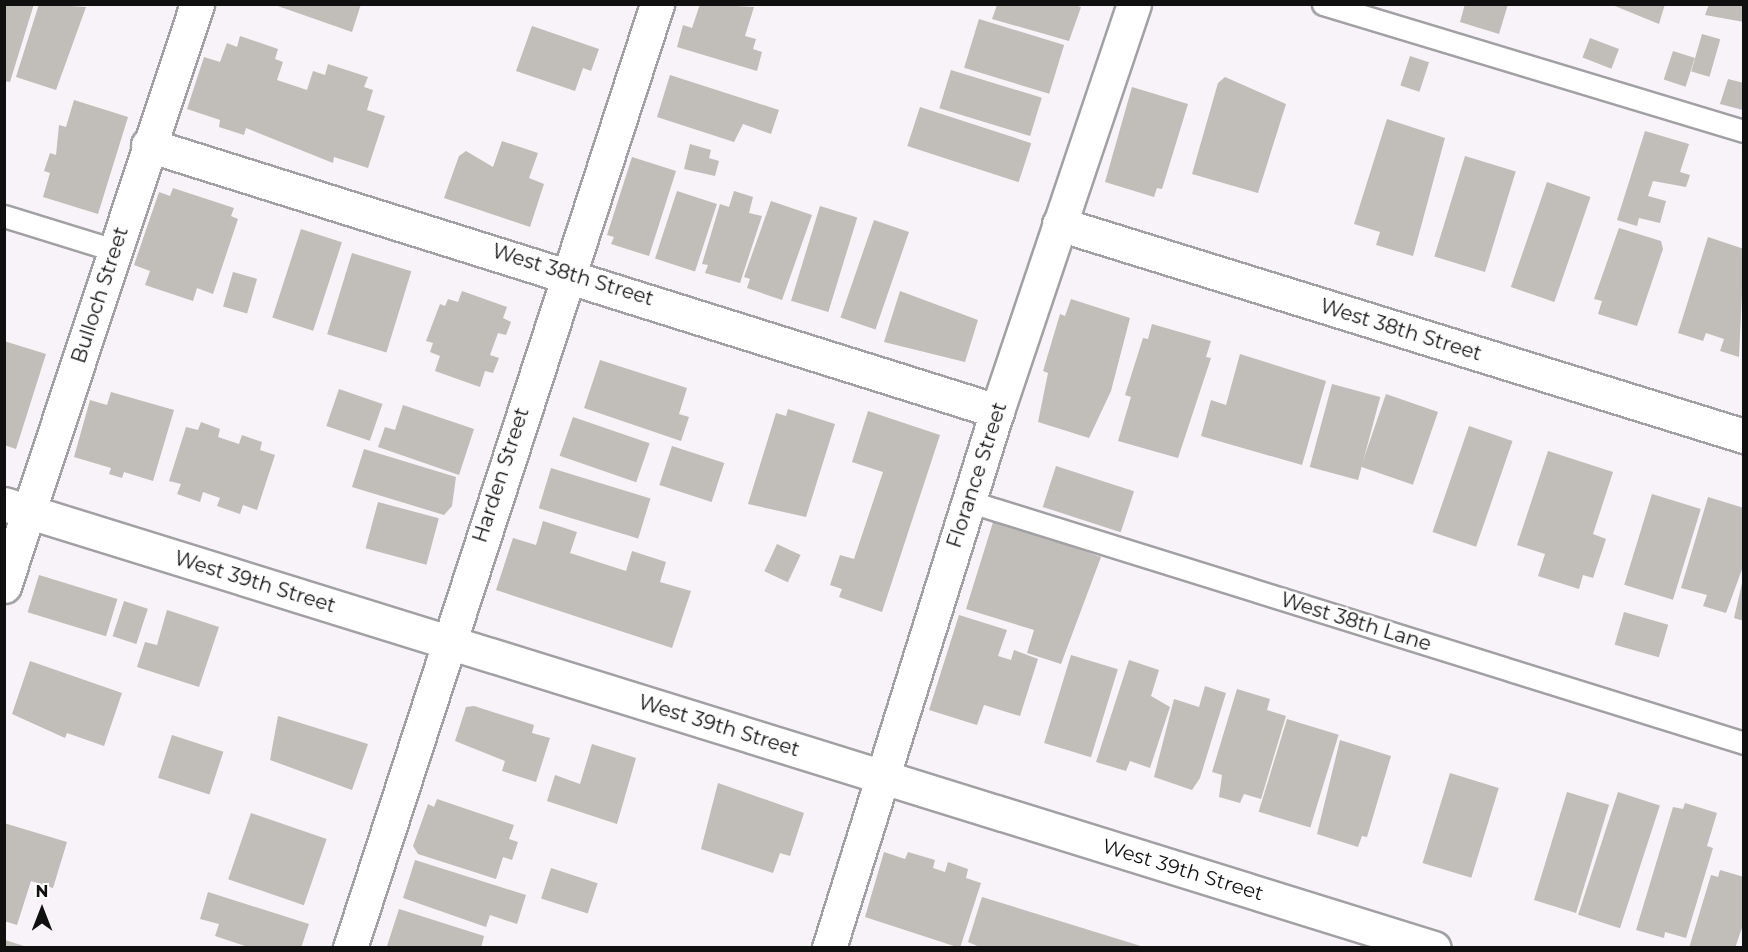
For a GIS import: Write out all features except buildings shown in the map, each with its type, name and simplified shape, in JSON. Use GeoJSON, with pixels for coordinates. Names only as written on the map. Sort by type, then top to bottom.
{"type":"FeatureCollection","features":[{"type":"Feature","properties":{"kind":"street","name":"Bulloch Street"},"geometry":{"type":"LineString","coordinates":[[4,586],[17,508],[114,250],[197,4]]}},
{"type":"Feature","properties":{"kind":"street","name":"Harden Street"},"geometry":{"type":"LineString","coordinates":[[350,948],[566,272],[657,4]]}},
{"type":"Feature","properties":{"kind":"street","name":"Florance Street"},"geometry":{"type":"LineString","coordinates":[[829,948],[997,411],[1134,4]]}},
{"type":"Feature","properties":{"kind":"street","name":"West 38th Street"},"geometry":{"type":"LineString","coordinates":[[148,145],[566,272],[997,411]]}},
{"type":"Feature","properties":{"kind":"street","name":"West 38th Street"},"geometry":{"type":"LineString","coordinates":[[1059,224],[1743,436]]}},
{"type":"Feature","properties":{"kind":"street","name":"West 39th Street"},"geometry":{"type":"LineString","coordinates":[[17,508],[1434,948]]}},
{"type":"Feature","properties":{"kind":"lane"},"geometry":{"type":"LineString","coordinates":[[1323,4],[1743,131]]}},
{"type":"Feature","properties":{"kind":"lane"},"geometry":{"type":"LineString","coordinates":[[4,216],[114,250]]}},
{"type":"Feature","properties":{"kind":"lane","name":"West 38th Lane"},"geometry":{"type":"LineString","coordinates":[[968,501],[1743,743]]}}]}
